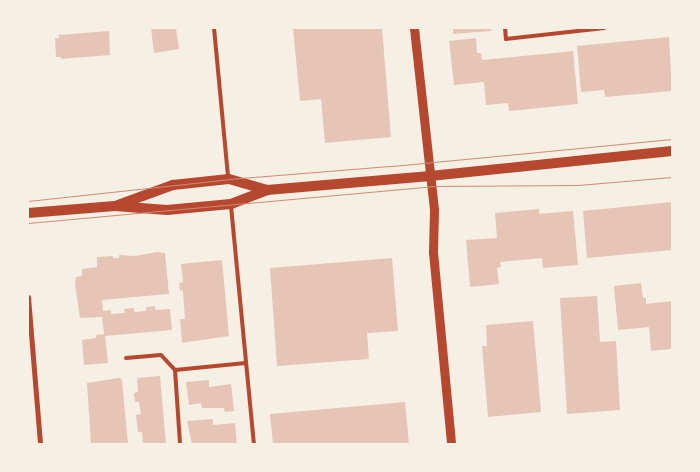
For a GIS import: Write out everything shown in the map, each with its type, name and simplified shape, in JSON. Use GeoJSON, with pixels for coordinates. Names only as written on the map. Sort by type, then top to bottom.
{"type":"FeatureCollection","features":[{"type":"Feature","properties":{"kind":"main road"},"geometry":{"type":"LineString","coordinates":[[28,213],[115,206],[167,210],[231,204],[267,190],[430,176],[672,151]]}},
{"type":"Feature","properties":{"kind":"main road"},"geometry":{"type":"LineString","coordinates":[[115,206],[173,185],[229,179],[267,190]]}},
{"type":"Feature","properties":{"kind":"street"},"geometry":{"type":"LineString","coordinates":[[414,28],[434,214],[433,252],[451,444]]}},
{"type":"Feature","properties":{"kind":"street"},"geometry":{"type":"LineString","coordinates":[[28,297],[40,444]]}},
{"type":"Feature","properties":{"kind":"lane"},"geometry":{"type":"LineString","coordinates":[[214,28],[229,179]]}},
{"type":"Feature","properties":{"kind":"lane"},"geometry":{"type":"LineString","coordinates":[[505,28],[506,39],[604,28]]}},
{"type":"Feature","properties":{"kind":"lane"},"geometry":{"type":"LineString","coordinates":[[231,204],[254,444]]}},
{"type":"Feature","properties":{"kind":"lane"},"geometry":{"type":"LineString","coordinates":[[126,358],[161,355],[175,370],[180,444]]}},
{"type":"Feature","properties":{"kind":"lane"},"geometry":{"type":"LineString","coordinates":[[175,370],[246,363]]}},
{"type":"Feature","properties":{"kind":"building"},"geometry":{"type":"Polygon","coordinates":[[[151,28],[176,28],[179,49],[154,53],[151,28]]]}},
{"type":"Feature","properties":{"kind":"building"},"geometry":{"type":"Polygon","coordinates":[[[293,28],[382,28],[391,137],[325,143],[321,99],[300,101],[293,28]]]}},
{"type":"Feature","properties":{"kind":"building"},"geometry":{"type":"Polygon","coordinates":[[[453,28],[491,28],[491,31],[453,34],[453,28]]]}},
{"type":"Feature","properties":{"kind":"building"},"geometry":{"type":"Polygon","coordinates":[[[109,31],[110,55],[61,59],[61,57],[56,57],[55,38],[59,38],[59,35],[109,31]]]}},
{"type":"Feature","properties":{"kind":"building"},"geometry":{"type":"Polygon","coordinates":[[[669,37],[672,91],[605,97],[604,90],[581,92],[577,46],[669,37]]]}},
{"type":"Feature","properties":{"kind":"building"},"geometry":{"type":"Polygon","coordinates":[[[476,38],[477,53],[481,53],[482,60],[573,51],[578,104],[509,111],[508,103],[486,105],[484,82],[454,85],[449,41],[476,38]]]}},
{"type":"Feature","properties":{"kind":"building"},"geometry":{"type":"Polygon","coordinates":[[[672,202],[672,250],[587,258],[583,211],[672,202]]]}},
{"type":"Feature","properties":{"kind":"building"},"geometry":{"type":"Polygon","coordinates":[[[539,209],[539,214],[573,211],[578,265],[543,268],[542,258],[500,262],[501,267],[497,268],[499,284],[470,287],[466,240],[497,238],[495,213],[539,209]]]}},
{"type":"Feature","properties":{"kind":"building"},"geometry":{"type":"Polygon","coordinates":[[[157,252],[165,253],[169,294],[102,300],[103,311],[111,310],[111,314],[125,313],[124,309],[134,308],[134,312],[146,311],[146,307],[155,306],[155,310],[170,309],[172,330],[105,336],[108,363],[84,365],[82,340],[96,338],[96,335],[104,334],[102,317],[80,318],[75,284],[76,277],[82,276],[82,269],[97,267],[97,257],[113,256],[113,258],[119,258],[119,255],[135,256],[157,252]]]}},
{"type":"Feature","properties":{"kind":"building"},"geometry":{"type":"Polygon","coordinates":[[[392,258],[398,331],[367,333],[369,359],[277,366],[270,268],[392,258]]]}},
{"type":"Feature","properties":{"kind":"building"},"geometry":{"type":"Polygon","coordinates":[[[222,260],[229,336],[182,343],[180,319],[185,319],[183,291],[180,290],[179,283],[183,282],[181,264],[222,260]]]}},
{"type":"Feature","properties":{"kind":"building"},"geometry":{"type":"Polygon","coordinates":[[[641,283],[643,298],[646,298],[646,304],[672,301],[672,349],[651,351],[649,327],[618,330],[614,286],[641,283]]]}},
{"type":"Feature","properties":{"kind":"building"},"geometry":{"type":"Polygon","coordinates":[[[597,296],[600,342],[616,341],[620,410],[567,414],[560,298],[597,296]]]}},
{"type":"Feature","properties":{"kind":"building"},"geometry":{"type":"Polygon","coordinates":[[[533,321],[541,412],[488,417],[482,346],[487,346],[486,325],[533,321]]]}},
{"type":"Feature","properties":{"kind":"building"},"geometry":{"type":"Polygon","coordinates":[[[160,376],[166,444],[143,444],[142,432],[138,432],[136,415],[141,414],[139,402],[135,402],[134,393],[138,392],[137,378],[160,376]]]}},
{"type":"Feature","properties":{"kind":"building"},"geometry":{"type":"Polygon","coordinates":[[[119,378],[122,380],[128,444],[91,444],[87,383],[119,378]]]}},
{"type":"Feature","properties":{"kind":"building"},"geometry":{"type":"Polygon","coordinates":[[[209,380],[209,387],[231,384],[234,411],[225,412],[224,408],[202,408],[201,403],[189,405],[186,382],[209,380]]]}},
{"type":"Feature","properties":{"kind":"building"},"geometry":{"type":"Polygon","coordinates":[[[405,402],[409,444],[273,444],[270,414],[405,402]]]}},
{"type":"Feature","properties":{"kind":"building"},"geometry":{"type":"Polygon","coordinates":[[[213,419],[213,425],[235,423],[237,444],[192,444],[187,421],[213,419]]]}},
{"type":"Feature","properties":{"kind":"tram line"},"geometry":{"type":"LineString","coordinates":[[28,201],[229,179],[392,166],[672,139]]}},
{"type":"Feature","properties":{"kind":"tram line"},"geometry":{"type":"LineString","coordinates":[[28,223],[432,186],[578,185],[672,177]]}}]}
